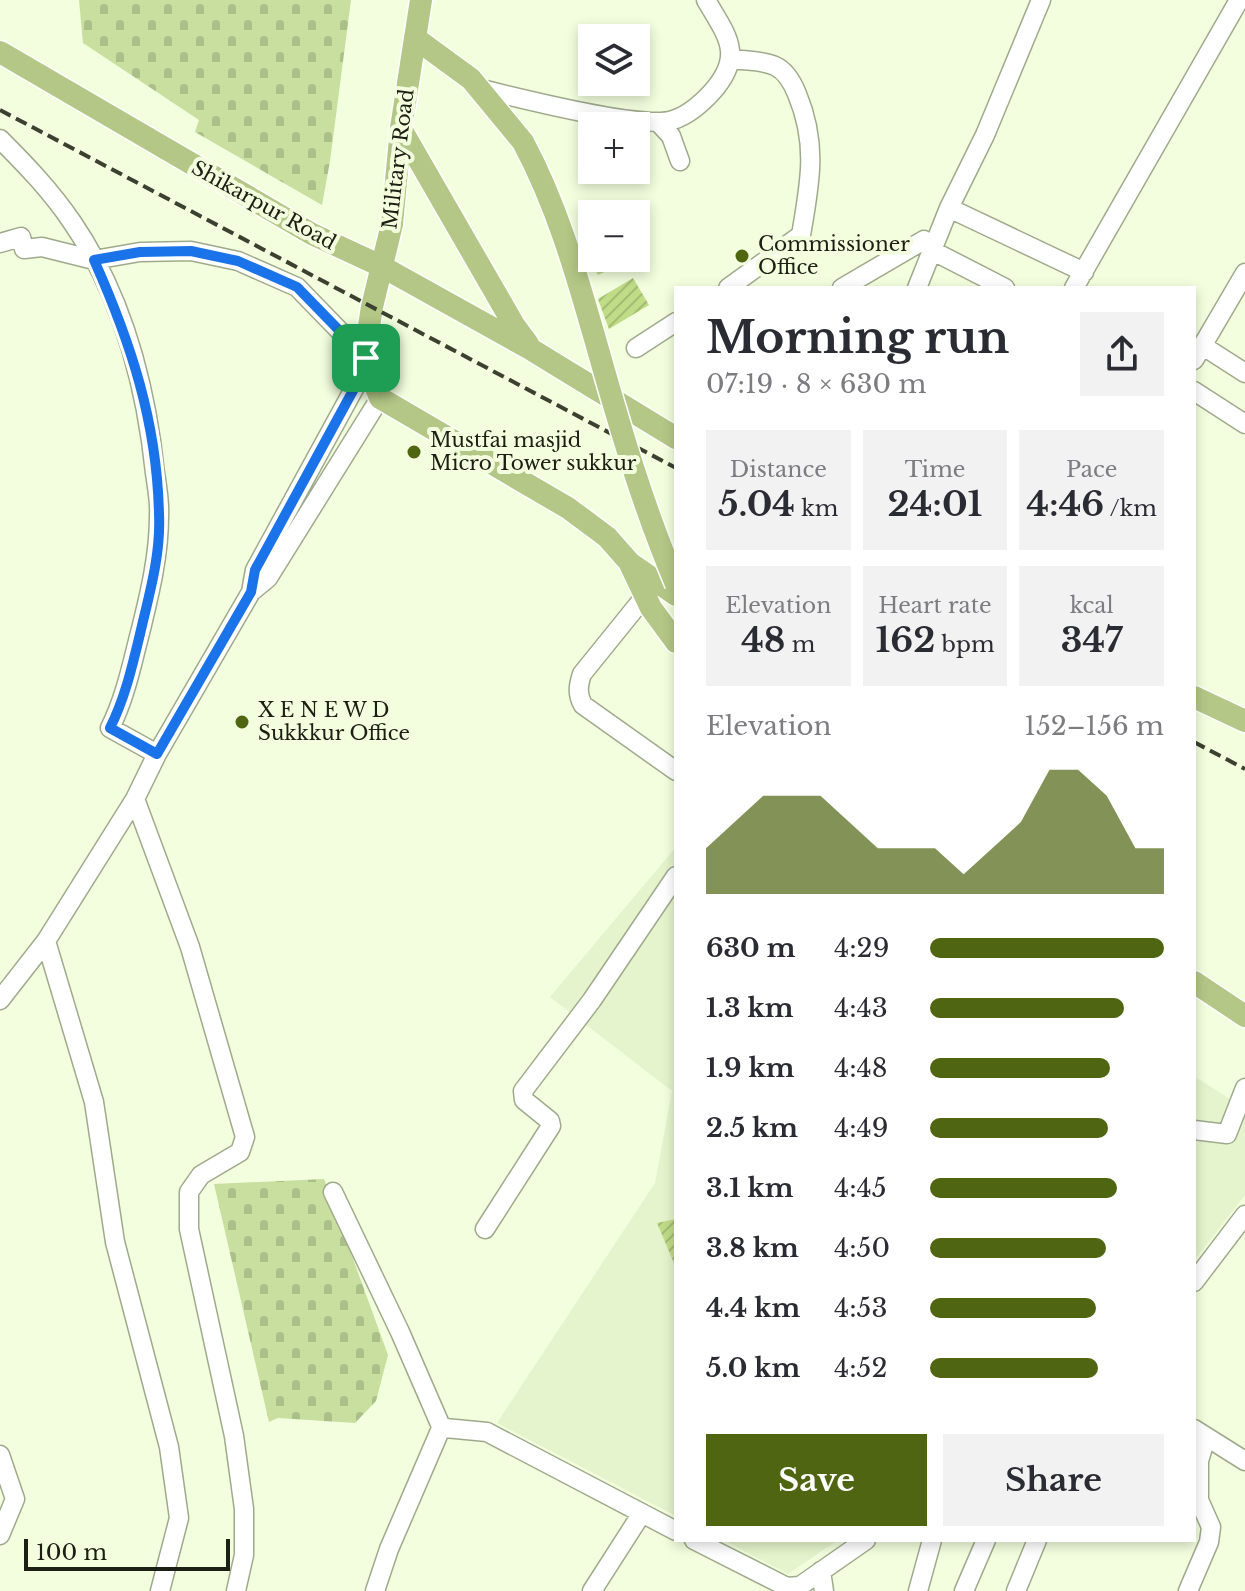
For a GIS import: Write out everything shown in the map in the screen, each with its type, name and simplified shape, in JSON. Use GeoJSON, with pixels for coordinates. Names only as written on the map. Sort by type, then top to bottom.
{"type":"FeatureCollection","features":[{"type":"Feature","properties":{"kind":"main road","name":"Military Road"},"geometry":{"type":"LineString","coordinates":[[366,362],[372,307],[392,224],[401,128],[421,0]]}},
{"type":"Feature","properties":{"kind":"main road"},"geometry":{"type":"LineString","coordinates":[[415,38],[481,89],[523,142],[545,183],[565,237],[658,542],[674,579]]}},
{"type":"Feature","properties":{"kind":"main road","name":"Shikarpur Road"},"geometry":{"type":"LineString","coordinates":[[0,52],[312,234],[381,266],[532,350],[674,437]]}},
{"type":"Feature","properties":{"kind":"main road"},"geometry":{"type":"LineString","coordinates":[[401,128],[514,325],[532,350]]}},
{"type":"Feature","properties":{"kind":"main road"},"geometry":{"type":"LineString","coordinates":[[398,156],[506,336]]}},
{"type":"Feature","properties":{"kind":"main road"},"geometry":{"type":"LineString","coordinates":[[366,362],[380,398],[568,508],[607,537],[630,563],[674,594]]}},
{"type":"Feature","properties":{"kind":"main road"},"geometry":{"type":"LineString","coordinates":[[630,563],[645,596],[674,639]]}},
{"type":"Feature","properties":{"kind":"main road"},"geometry":{"type":"LineString","coordinates":[[1196,698],[1245,721]]}},
{"type":"Feature","properties":{"kind":"main road"},"geometry":{"type":"LineString","coordinates":[[1196,983],[1245,1016]]}},
{"type":"Feature","properties":{"kind":"street"},"geometry":{"type":"LineString","coordinates":[[481,89],[554,105],[658,122],[673,121],[693,111],[722,80],[732,59],[730,42],[706,0]]}},
{"type":"Feature","properties":{"kind":"street"},"geometry":{"type":"LineString","coordinates":[[917,286],[927,245],[985,135],[1041,0]]}},
{"type":"Feature","properties":{"kind":"street"},"geometry":{"type":"LineString","coordinates":[[949,208],[1079,280],[1235,5]]}},
{"type":"Feature","properties":{"kind":"street"},"geometry":{"type":"LineString","coordinates":[[732,59],[776,66],[788,77],[806,117],[812,144],[811,175],[801,235],[750,282]]}},
{"type":"Feature","properties":{"kind":"street"},"geometry":{"type":"LineString","coordinates":[[658,122],[671,136],[680,161]]}},
{"type":"Feature","properties":{"kind":"street"},"geometry":{"type":"LineString","coordinates":[[0,139],[38,178],[72,222],[117,310],[139,372],[151,433],[160,515],[153,584],[123,701],[110,728],[157,754]]}},
{"type":"Feature","properties":{"kind":"street"},"geometry":{"type":"LineString","coordinates":[[0,243],[21,237],[24,249],[42,247],[94,260],[140,252],[191,251],[238,261],[297,287],[366,362],[255,570],[251,592],[157,754],[135,799],[46,941],[0,1000]]}},
{"type":"Feature","properties":{"kind":"street"},"geometry":{"type":"LineString","coordinates":[[846,286],[927,245]]}},
{"type":"Feature","properties":{"kind":"street"},"geometry":{"type":"LineString","coordinates":[[927,245],[1001,286]]}},
{"type":"Feature","properties":{"kind":"street"},"geometry":{"type":"LineString","coordinates":[[1245,273],[1198,353],[1245,373]]}},
{"type":"Feature","properties":{"kind":"street"},"geometry":{"type":"LineString","coordinates":[[636,348],[674,323]]}},
{"type":"Feature","properties":{"kind":"street"},"geometry":{"type":"LineString","coordinates":[[1196,392],[1245,424]]}},
{"type":"Feature","properties":{"kind":"street"},"geometry":{"type":"LineString","coordinates":[[251,592],[268,578],[380,398]]}},
{"type":"Feature","properties":{"kind":"street"},"geometry":{"type":"LineString","coordinates":[[645,596],[582,674],[579,698],[583,705],[674,770]]}},
{"type":"Feature","properties":{"kind":"street"},"geometry":{"type":"LineString","coordinates":[[135,799],[190,947],[245,1137],[240,1152],[201,1175],[189,1192],[189,1229],[234,1436],[244,1509],[244,1555],[236,1591]]}},
{"type":"Feature","properties":{"kind":"street"},"geometry":{"type":"LineString","coordinates":[[485,1229],[551,1126],[546,1116],[524,1100],[523,1091],[592,1000],[674,879]]}},
{"type":"Feature","properties":{"kind":"street"},"geometry":{"type":"LineString","coordinates":[[46,941],[94,1102],[115,1242],[169,1447],[179,1518],[160,1591]]}},
{"type":"Feature","properties":{"kind":"street"},"geometry":{"type":"LineString","coordinates":[[1196,1130],[1227,1134],[1245,1088]]}},
{"type":"Feature","properties":{"kind":"street"},"geometry":{"type":"LineString","coordinates":[[333,1192],[442,1426],[389,1549],[375,1591]]}},
{"type":"Feature","properties":{"kind":"street"},"geometry":{"type":"LineString","coordinates":[[1196,1279],[1245,1215]]}},
{"type":"Feature","properties":{"kind":"street"},"geometry":{"type":"LineString","coordinates":[[442,1426],[487,1432],[674,1530]]}},
{"type":"Feature","properties":{"kind":"street"},"geometry":{"type":"LineString","coordinates":[[1188,1591],[1209,1542],[1211,1527],[1199,1500],[1200,1433],[1245,1461]]}},
{"type":"Feature","properties":{"kind":"street"},"geometry":{"type":"LineString","coordinates":[[0,1455],[15,1499],[0,1535]]}},
{"type":"Feature","properties":{"kind":"street"},"geometry":{"type":"LineString","coordinates":[[592,1591],[642,1513]]}},
{"type":"Feature","properties":{"kind":"street"},"geometry":{"type":"LineString","coordinates":[[698,1542],[787,1587],[800,1586],[863,1542]]}},
{"type":"Feature","properties":{"kind":"street"},"geometry":{"type":"LineString","coordinates":[[918,1591],[931,1542]]}},
{"type":"Feature","properties":{"kind":"street"},"geometry":{"type":"LineString","coordinates":[[964,1591],[985,1542]]}},
{"type":"Feature","properties":{"kind":"street"},"geometry":{"type":"LineString","coordinates":[[1016,1591],[1036,1542]]}},
{"type":"Feature","properties":{"kind":"street"},"geometry":{"type":"LineString","coordinates":[[821,1571],[824,1591]]}},
{"type":"Feature","properties":{"kind":"shaded area"},"geometry":{"type":"Polygon","coordinates":[[[674,849],[674,1515],[497,1423],[655,1183],[672,1091],[550,997],[674,849]]]}},
{"type":"Feature","properties":{"kind":"shaded area"},"geometry":{"type":"Polygon","coordinates":[[[1196,1077],[1245,1109],[1245,1195],[1196,1258],[1196,1077]]]}},
{"type":"Feature","properties":{"kind":"shaded area"},"geometry":{"type":"Polygon","coordinates":[[[727,1542],[835,1542],[788,1574],[727,1542]]]}},
{"type":"Feature","properties":{"kind":"green space"},"geometry":{"type":"Polygon","coordinates":[[[79,0],[351,0],[322,205],[195,132],[199,120],[83,43],[79,0]]]}},
{"type":"Feature","properties":{"kind":"green space"},"geometry":{"type":"Polygon","coordinates":[[[324,1179],[388,1355],[376,1401],[355,1423],[278,1418],[269,1422],[214,1184],[324,1179]]]}},
{"type":"Feature","properties":{"kind":"building"},"geometry":{"type":"Polygon","coordinates":[[[633,278],[649,305],[609,329],[598,299],[633,278]]]}},
{"type":"Feature","properties":{"kind":"building"},"geometry":{"type":"Polygon","coordinates":[[[674,1219],[674,1263],[657,1223],[674,1219]]]}},
{"type":"Feature","properties":{"kind":"railway"},"geometry":{"type":"LineString","coordinates":[[0,110],[674,467]]}},
{"type":"Feature","properties":{"kind":"railway"},"geometry":{"type":"LineString","coordinates":[[1196,743],[1245,769]]}},
{"type":"Feature","properties":{"kind":"place","name":"Commissioner Office"},"geometry":{"type":"Point","coordinates":[742,256]}},
{"type":"Feature","properties":{"kind":"place","name":"Mustfai masjid Micro Tower sukkur"},"geometry":{"type":"Point","coordinates":[414,452]}},
{"type":"Feature","properties":{"kind":"place","name":"X E N E W D Sukkkur Office"},"geometry":{"type":"Point","coordinates":[242,722]}},
{"type":"Feature","properties":{"kind":"route"},"geometry":{"type":"LineString","coordinates":[[191,251],[238,261],[297,287],[366,358],[367,365],[359,381],[255,570],[251,592],[157,754],[110,728],[123,701],[153,584],[160,515],[151,433],[139,372],[117,310],[94,260],[140,252],[191,251]]}}]}
